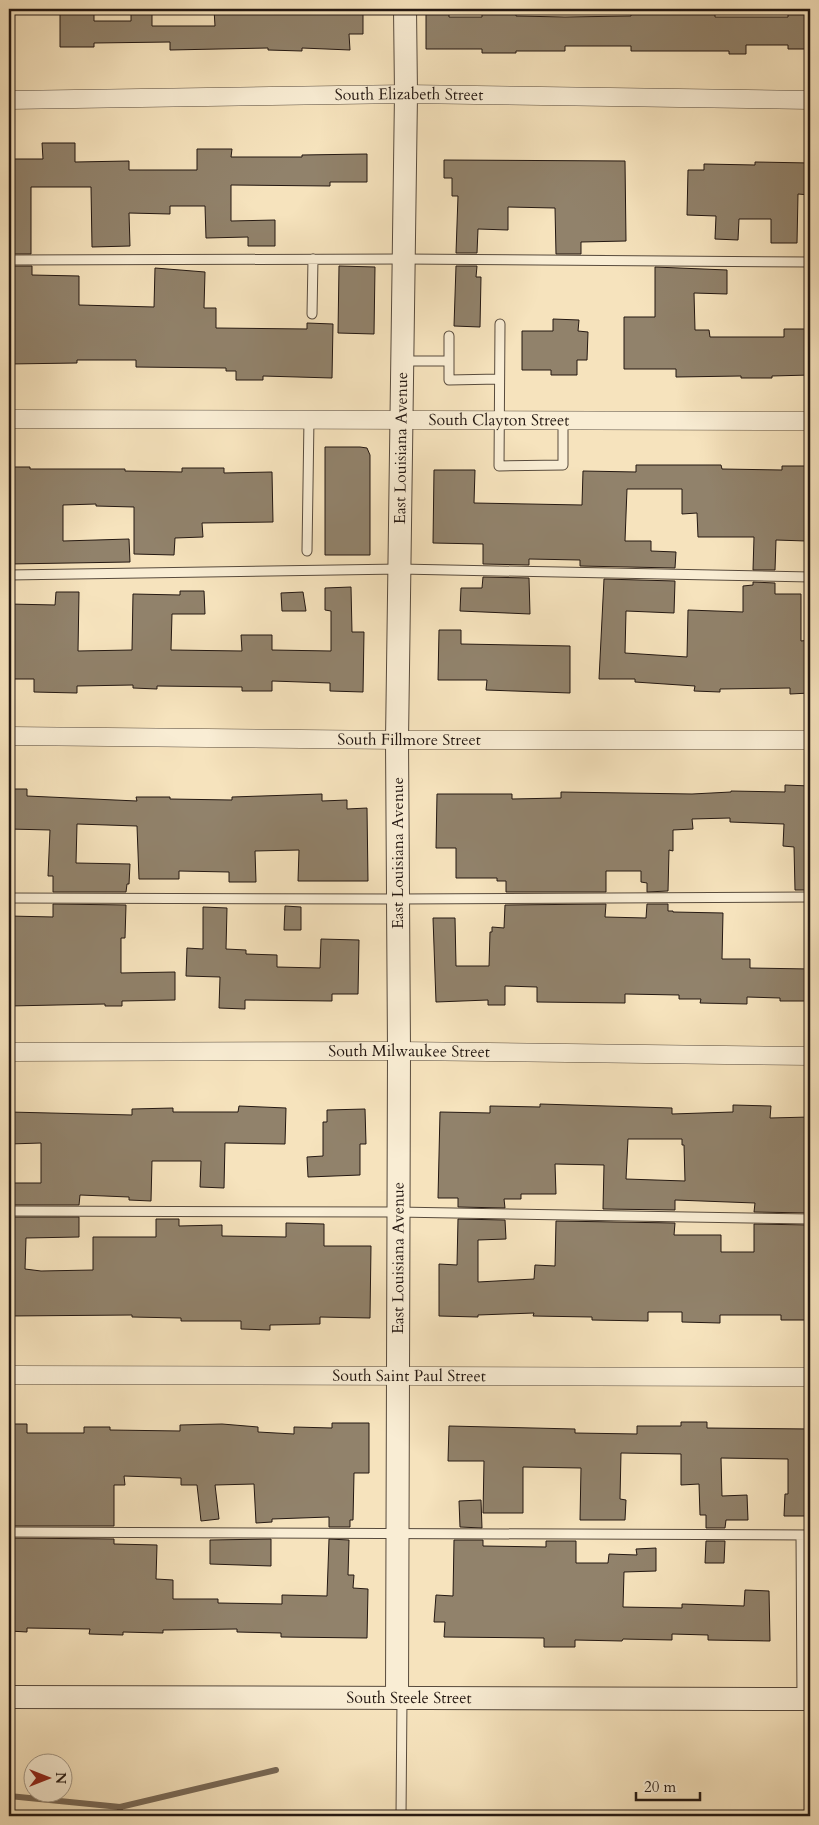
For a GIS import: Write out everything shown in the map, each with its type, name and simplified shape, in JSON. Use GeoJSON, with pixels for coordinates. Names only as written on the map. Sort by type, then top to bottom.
{"type":"FeatureCollection","features":[{"type":"Feature","properties":{"kind":"street","name":"East Louisiana Avenue"},"geometry":{"type":"LineString","coordinates":[[399,1698],[398,740],[406,94],[405,9]]}},
{"type":"Feature","properties":{"kind":"street","name":"South Elizabeth Street"},"geometry":{"type":"LineString","coordinates":[[9,100],[406,94],[810,100]]}},
{"type":"Feature","properties":{"kind":"street","name":"South Clayton Street"},"geometry":{"type":"LineString","coordinates":[[9,419],[810,421]]}},
{"type":"Feature","properties":{"kind":"street","name":"South Fillmore Street"},"geometry":{"type":"LineString","coordinates":[[9,736],[398,740],[810,740]]}},
{"type":"Feature","properties":{"kind":"street","name":"South Milwaukee Street"},"geometry":{"type":"LineString","coordinates":[[9,1052],[399,1051],[810,1056]]}},
{"type":"Feature","properties":{"kind":"street","name":"South Saint Paul Street"},"geometry":{"type":"LineString","coordinates":[[9,1375],[810,1377]]}},
{"type":"Feature","properties":{"kind":"street","name":"South Steele Street"},"geometry":{"type":"LineString","coordinates":[[9,1697],[806,1699]]}},
{"type":"Feature","properties":{"kind":"lane"},"geometry":{"type":"LineString","coordinates":[[312,314],[313,259]]}},
{"type":"Feature","properties":{"kind":"lane"},"geometry":{"type":"LineString","coordinates":[[9,260],[403,259],[810,262]]}},
{"type":"Feature","properties":{"kind":"lane"},"geometry":{"type":"LineString","coordinates":[[500,324],[499,466],[563,465],[563,420]]}},
{"type":"Feature","properties":{"kind":"lane"},"geometry":{"type":"LineString","coordinates":[[449,336],[449,380],[499,379]]}},
{"type":"Feature","properties":{"kind":"lane"},"geometry":{"type":"LineString","coordinates":[[402,361],[449,361]]}},
{"type":"Feature","properties":{"kind":"lane"},"geometry":{"type":"LineString","coordinates":[[307,551],[309,419]]}},
{"type":"Feature","properties":{"kind":"lane"},"geometry":{"type":"LineString","coordinates":[[9,575],[400,569],[810,577]]}},
{"type":"Feature","properties":{"kind":"lane"},"geometry":{"type":"LineString","coordinates":[[9,898],[810,897]]}},
{"type":"Feature","properties":{"kind":"lane"},"geometry":{"type":"LineString","coordinates":[[9,1211],[398,1212],[810,1219]]}},
{"type":"Feature","properties":{"kind":"lane"},"geometry":{"type":"LineString","coordinates":[[9,1532],[806,1535],[806,1699]]}},
{"type":"Feature","properties":{"kind":"lane"},"geometry":{"type":"LineString","coordinates":[[399,1698],[402,1816]]}},
{"type":"Feature","properties":{"kind":"building"},"geometry":{"type":"Polygon","coordinates":[[[60,9],[94,9],[94,21],[131,21],[131,9],[152,9],[152,26],[215,26],[214,9],[363,9],[363,34],[349,34],[350,50],[302,48],[302,51],[268,50],[268,48],[170,50],[170,42],[94,43],[94,47],[60,47],[60,9]]]}},
{"type":"Feature","properties":{"kind":"building"},"geometry":{"type":"Polygon","coordinates":[[[426,9],[449,9],[449,17],[482,17],[482,9],[516,9],[516,16],[565,17],[631,16],[631,13],[639,13],[639,9],[715,9],[715,17],[788,17],[788,9],[810,9],[810,49],[788,49],[788,45],[746,45],[746,54],[729,54],[729,51],[631,51],[631,46],[565,46],[565,51],[516,51],[516,53],[482,53],[482,49],[426,49],[426,9]]]}},
{"type":"Feature","properties":{"kind":"building"},"geometry":{"type":"Polygon","coordinates":[[[42,143],[75,143],[75,162],[129,161],[129,170],[197,170],[197,149],[232,149],[231,157],[302,157],[302,155],[367,154],[367,182],[330,182],[330,186],[231,185],[231,221],[275,220],[275,246],[248,246],[248,237],[206,238],[205,206],[170,206],[170,214],[129,213],[130,246],[92,247],[91,187],[31,187],[31,254],[9,254],[9,159],[43,159],[42,143]]]}},
{"type":"Feature","properties":{"kind":"building"},"geometry":{"type":"Polygon","coordinates":[[[444,160],[625,161],[626,241],[581,242],[581,254],[556,254],[555,208],[508,207],[508,230],[478,229],[477,253],[456,253],[458,196],[452,196],[452,178],[444,178],[444,160]]]}},
{"type":"Feature","properties":{"kind":"building"},"geometry":{"type":"Polygon","coordinates":[[[755,162],[810,163],[810,195],[798,194],[797,243],[771,243],[771,219],[739,219],[738,240],[715,239],[716,216],[687,215],[688,170],[704,170],[704,164],[755,165],[755,162]]]}},
{"type":"Feature","properties":{"kind":"building"},"geometry":{"type":"Polygon","coordinates":[[[9,266],[32,266],[32,275],[79,276],[79,305],[154,307],[155,268],[205,272],[204,308],[216,308],[216,328],[307,329],[307,323],[333,324],[332,378],[263,376],[263,380],[236,380],[236,371],[226,371],[226,368],[136,367],[136,360],[77,360],[77,363],[9,364],[9,266]]]}},
{"type":"Feature","properties":{"kind":"building"},"geometry":{"type":"Polygon","coordinates":[[[339,266],[375,267],[374,334],[338,333],[339,266]]]}},
{"type":"Feature","properties":{"kind":"building"},"geometry":{"type":"Polygon","coordinates":[[[456,266],[477,266],[476,277],[481,277],[480,327],[454,326],[456,266]]]}},
{"type":"Feature","properties":{"kind":"building"},"geometry":{"type":"Polygon","coordinates":[[[655,267],[727,270],[727,294],[694,293],[695,330],[709,330],[710,337],[784,337],[784,329],[810,329],[810,375],[772,376],[772,378],[741,378],[741,376],[676,377],[676,369],[624,369],[624,317],[655,317],[655,267]]]}},
{"type":"Feature","properties":{"kind":"building"},"geometry":{"type":"Polygon","coordinates":[[[553,319],[579,320],[578,331],[588,332],[587,360],[577,360],[577,375],[551,375],[551,370],[522,370],[522,331],[553,331],[553,319]]]}},
{"type":"Feature","properties":{"kind":"building"},"geometry":{"type":"Polygon","coordinates":[[[325,447],[367,448],[370,455],[370,555],[325,555],[325,447]]]}},
{"type":"Feature","properties":{"kind":"building"},"geometry":{"type":"Polygon","coordinates":[[[636,465],[721,465],[722,469],[782,470],[782,466],[810,466],[810,523],[806,523],[806,541],[776,540],[775,570],[753,570],[754,537],[698,537],[697,513],[682,514],[682,489],[627,489],[625,541],[651,541],[651,551],[676,552],[675,568],[580,566],[580,560],[529,559],[529,565],[483,564],[483,544],[433,543],[434,470],[475,470],[474,503],[582,505],[583,471],[636,472],[636,465]]]}},
{"type":"Feature","properties":{"kind":"building"},"geometry":{"type":"Polygon","coordinates":[[[9,467],[182,472],[182,468],[224,468],[224,473],[272,472],[273,522],[202,523],[203,537],[175,538],[174,555],[134,554],[134,507],[96,506],[96,504],[63,505],[63,541],[129,539],[130,562],[9,564],[9,467]]]}},
{"type":"Feature","properties":{"kind":"building"},"geometry":{"type":"Polygon","coordinates":[[[483,577],[529,578],[530,614],[460,611],[461,588],[482,588],[483,577]]]}},
{"type":"Feature","properties":{"kind":"building"},"geometry":{"type":"Polygon","coordinates":[[[604,579],[675,581],[674,613],[626,611],[625,653],[687,657],[688,610],[743,612],[743,586],[753,585],[753,582],[775,583],[775,594],[801,594],[801,641],[810,640],[810,693],[790,694],[790,688],[720,689],[720,692],[694,691],[695,686],[635,682],[635,679],[599,679],[604,579]]]}},
{"type":"Feature","properties":{"kind":"building"},"geometry":{"type":"Polygon","coordinates":[[[351,587],[352,632],[364,632],[363,692],[330,691],[330,683],[272,681],[272,691],[242,691],[242,687],[157,686],[157,689],[133,688],[133,685],[77,686],[77,693],[34,692],[34,679],[9,679],[9,604],[55,605],[56,592],[79,592],[78,651],[132,650],[133,594],[180,595],[180,591],[204,591],[205,614],[172,614],[171,650],[242,651],[241,635],[272,635],[272,650],[331,651],[331,611],[325,610],[325,588],[351,587]]]}},
{"type":"Feature","properties":{"kind":"building"},"geometry":{"type":"Polygon","coordinates":[[[303,592],[306,611],[282,611],[281,593],[303,592]]]}},
{"type":"Feature","properties":{"kind":"building"},"geometry":{"type":"Polygon","coordinates":[[[439,630],[461,630],[461,644],[570,646],[570,693],[486,690],[487,680],[438,680],[439,630]]]}},
{"type":"Feature","properties":{"kind":"building"},"geometry":{"type":"Polygon","coordinates":[[[785,785],[810,786],[810,890],[795,890],[794,847],[783,846],[784,824],[730,822],[730,818],[692,819],[693,829],[673,830],[673,851],[669,850],[668,891],[647,892],[647,883],[641,882],[641,871],[606,871],[606,892],[506,892],[506,881],[497,881],[497,878],[456,878],[456,848],[436,848],[437,794],[512,794],[512,799],[561,798],[561,792],[692,794],[731,791],[785,792],[785,785]]]}},
{"type":"Feature","properties":{"kind":"building"},"geometry":{"type":"Polygon","coordinates":[[[9,789],[27,789],[27,796],[137,801],[136,797],[232,800],[232,797],[322,794],[322,801],[347,800],[347,809],[367,808],[368,881],[298,881],[299,850],[255,851],[256,882],[229,882],[229,872],[179,871],[179,879],[139,879],[137,826],[77,824],[76,863],[130,864],[129,884],[127,884],[126,892],[53,892],[53,876],[48,876],[50,830],[9,829],[9,789]]]}},
{"type":"Feature","properties":{"kind":"building"},"geometry":{"type":"Polygon","coordinates":[[[53,904],[126,905],[125,938],[121,938],[121,973],[175,972],[175,1000],[122,1001],[122,1006],[105,1006],[105,1004],[9,1006],[9,916],[53,917],[53,904]]]}},
{"type":"Feature","properties":{"kind":"building"},"geometry":{"type":"Polygon","coordinates":[[[606,904],[605,917],[646,918],[647,904],[668,904],[668,911],[673,912],[723,913],[722,959],[750,959],[750,968],[810,969],[810,1001],[780,1001],[780,998],[747,997],[747,1004],[700,1003],[701,999],[679,999],[679,995],[625,994],[625,1003],[537,1002],[537,987],[505,986],[505,1005],[488,1005],[488,1000],[436,1002],[433,918],[455,918],[456,966],[489,966],[490,932],[492,932],[492,927],[504,928],[505,905],[606,904]]]}},
{"type":"Feature","properties":{"kind":"building"},"geometry":{"type":"Polygon","coordinates":[[[285,906],[301,907],[301,930],[284,930],[285,906]]]}},
{"type":"Feature","properties":{"kind":"building"},"geometry":{"type":"Polygon","coordinates":[[[203,907],[227,908],[226,949],[246,950],[246,954],[277,955],[277,967],[320,968],[321,939],[359,940],[358,994],[332,994],[332,1001],[245,1000],[245,1009],[219,1008],[220,977],[186,976],[187,948],[203,949],[203,907]]]}},
{"type":"Feature","properties":{"kind":"building"},"geometry":{"type":"Polygon","coordinates":[[[540,1104],[672,1108],[672,1114],[733,1112],[733,1105],[771,1106],[770,1118],[810,1117],[810,1213],[754,1212],[755,1203],[675,1200],[675,1210],[603,1209],[604,1165],[555,1164],[556,1194],[521,1194],[521,1199],[504,1199],[505,1208],[458,1207],[458,1198],[438,1198],[440,1112],[490,1113],[490,1106],[540,1107],[540,1104]],[[628,1139],[626,1179],[685,1181],[684,1145],[682,1145],[682,1139],[628,1139]]]}},
{"type":"Feature","properties":{"kind":"building"},"geometry":{"type":"Polygon","coordinates":[[[239,1106],[286,1108],[285,1144],[225,1143],[224,1188],[200,1187],[201,1161],[152,1161],[151,1201],[129,1200],[129,1197],[80,1195],[79,1205],[9,1205],[9,1183],[41,1183],[41,1143],[9,1144],[9,1112],[132,1115],[132,1109],[173,1108],[173,1112],[238,1112],[239,1106]]]}},
{"type":"Feature","properties":{"kind":"building"},"geometry":{"type":"Polygon","coordinates":[[[365,1109],[366,1144],[360,1144],[360,1175],[308,1177],[307,1157],[323,1156],[323,1122],[327,1122],[327,1110],[365,1109]]]}},
{"type":"Feature","properties":{"kind":"building"},"geometry":{"type":"Polygon","coordinates":[[[9,1217],[79,1217],[79,1237],[26,1238],[25,1269],[41,1271],[93,1270],[93,1237],[156,1237],[156,1219],[179,1219],[179,1226],[222,1225],[222,1236],[286,1237],[286,1223],[324,1224],[324,1246],[371,1246],[370,1318],[320,1317],[320,1324],[270,1325],[270,1330],[241,1329],[241,1321],[181,1321],[181,1318],[132,1317],[132,1315],[9,1316],[9,1217]]]}},
{"type":"Feature","properties":{"kind":"building"},"geometry":{"type":"Polygon","coordinates":[[[458,1219],[505,1220],[506,1239],[478,1240],[478,1282],[534,1279],[535,1265],[555,1266],[556,1221],[675,1223],[674,1235],[721,1235],[721,1252],[754,1252],[754,1224],[810,1225],[810,1320],[781,1320],[781,1315],[720,1315],[720,1323],[682,1322],[682,1312],[648,1312],[648,1321],[592,1320],[592,1317],[533,1316],[534,1313],[478,1315],[478,1317],[439,1316],[439,1264],[457,1265],[458,1219]]]}},
{"type":"Feature","properties":{"kind":"building"},"geometry":{"type":"Polygon","coordinates":[[[681,1422],[707,1422],[707,1428],[810,1429],[810,1516],[784,1516],[785,1494],[788,1494],[788,1459],[721,1458],[722,1496],[747,1495],[748,1520],[726,1520],[725,1528],[706,1528],[706,1515],[700,1515],[699,1484],[681,1485],[681,1454],[621,1453],[620,1499],[626,1500],[625,1520],[580,1520],[581,1468],[523,1467],[523,1513],[483,1513],[484,1461],[448,1461],[449,1426],[575,1429],[575,1433],[637,1434],[637,1426],[681,1426],[681,1422]]]}},
{"type":"Feature","properties":{"kind":"building"},"geometry":{"type":"Polygon","coordinates":[[[332,1423],[369,1423],[369,1473],[354,1473],[353,1520],[350,1520],[350,1527],[329,1527],[329,1517],[272,1519],[272,1522],[256,1523],[254,1484],[215,1485],[219,1519],[201,1521],[197,1485],[181,1485],[181,1478],[124,1476],[125,1485],[114,1485],[114,1526],[9,1526],[9,1424],[27,1424],[27,1433],[84,1433],[84,1427],[110,1427],[110,1430],[180,1431],[180,1425],[222,1424],[258,1427],[258,1432],[294,1434],[294,1427],[332,1428],[332,1423]]]}},
{"type":"Feature","properties":{"kind":"building"},"geometry":{"type":"Polygon","coordinates":[[[481,1500],[482,1528],[460,1527],[459,1501],[481,1500]]]}},
{"type":"Feature","properties":{"kind":"building"},"geometry":{"type":"Polygon","coordinates":[[[9,1538],[114,1539],[114,1544],[157,1545],[156,1579],[173,1580],[173,1599],[218,1599],[218,1603],[282,1604],[282,1595],[327,1596],[329,1539],[349,1540],[348,1575],[354,1575],[353,1588],[368,1589],[367,1638],[281,1637],[281,1633],[237,1632],[237,1629],[163,1630],[163,1633],[123,1632],[123,1635],[89,1634],[90,1629],[27,1628],[27,1632],[9,1631],[9,1538]]]}},
{"type":"Feature","properties":{"kind":"building"},"geometry":{"type":"Polygon","coordinates":[[[271,1539],[271,1566],[210,1564],[210,1540],[271,1539]]]}},
{"type":"Feature","properties":{"kind":"building"},"geometry":{"type":"Polygon","coordinates":[[[454,1540],[483,1540],[483,1546],[546,1547],[546,1541],[576,1541],[576,1563],[608,1563],[609,1554],[637,1555],[636,1549],[656,1548],[656,1571],[624,1572],[623,1607],[682,1608],[682,1604],[744,1606],[745,1590],[769,1591],[770,1641],[708,1640],[708,1635],[672,1634],[672,1640],[575,1640],[575,1647],[544,1647],[544,1638],[444,1637],[445,1622],[434,1622],[436,1595],[453,1596],[454,1540]]]}},
{"type":"Feature","properties":{"kind":"building"},"geometry":{"type":"Polygon","coordinates":[[[706,1541],[725,1541],[724,1563],[705,1563],[706,1541]]]}},
{"type":"Feature","properties":{"kind":"waterway"},"geometry":{"type":"LineString","coordinates":[[9,1796],[120,1807],[276,1770]]}},
{"type":"Feature","properties":{"kind":"waterway"},"geometry":{"type":"LineString","coordinates":[[120,1807],[120,1816]]}}]}
